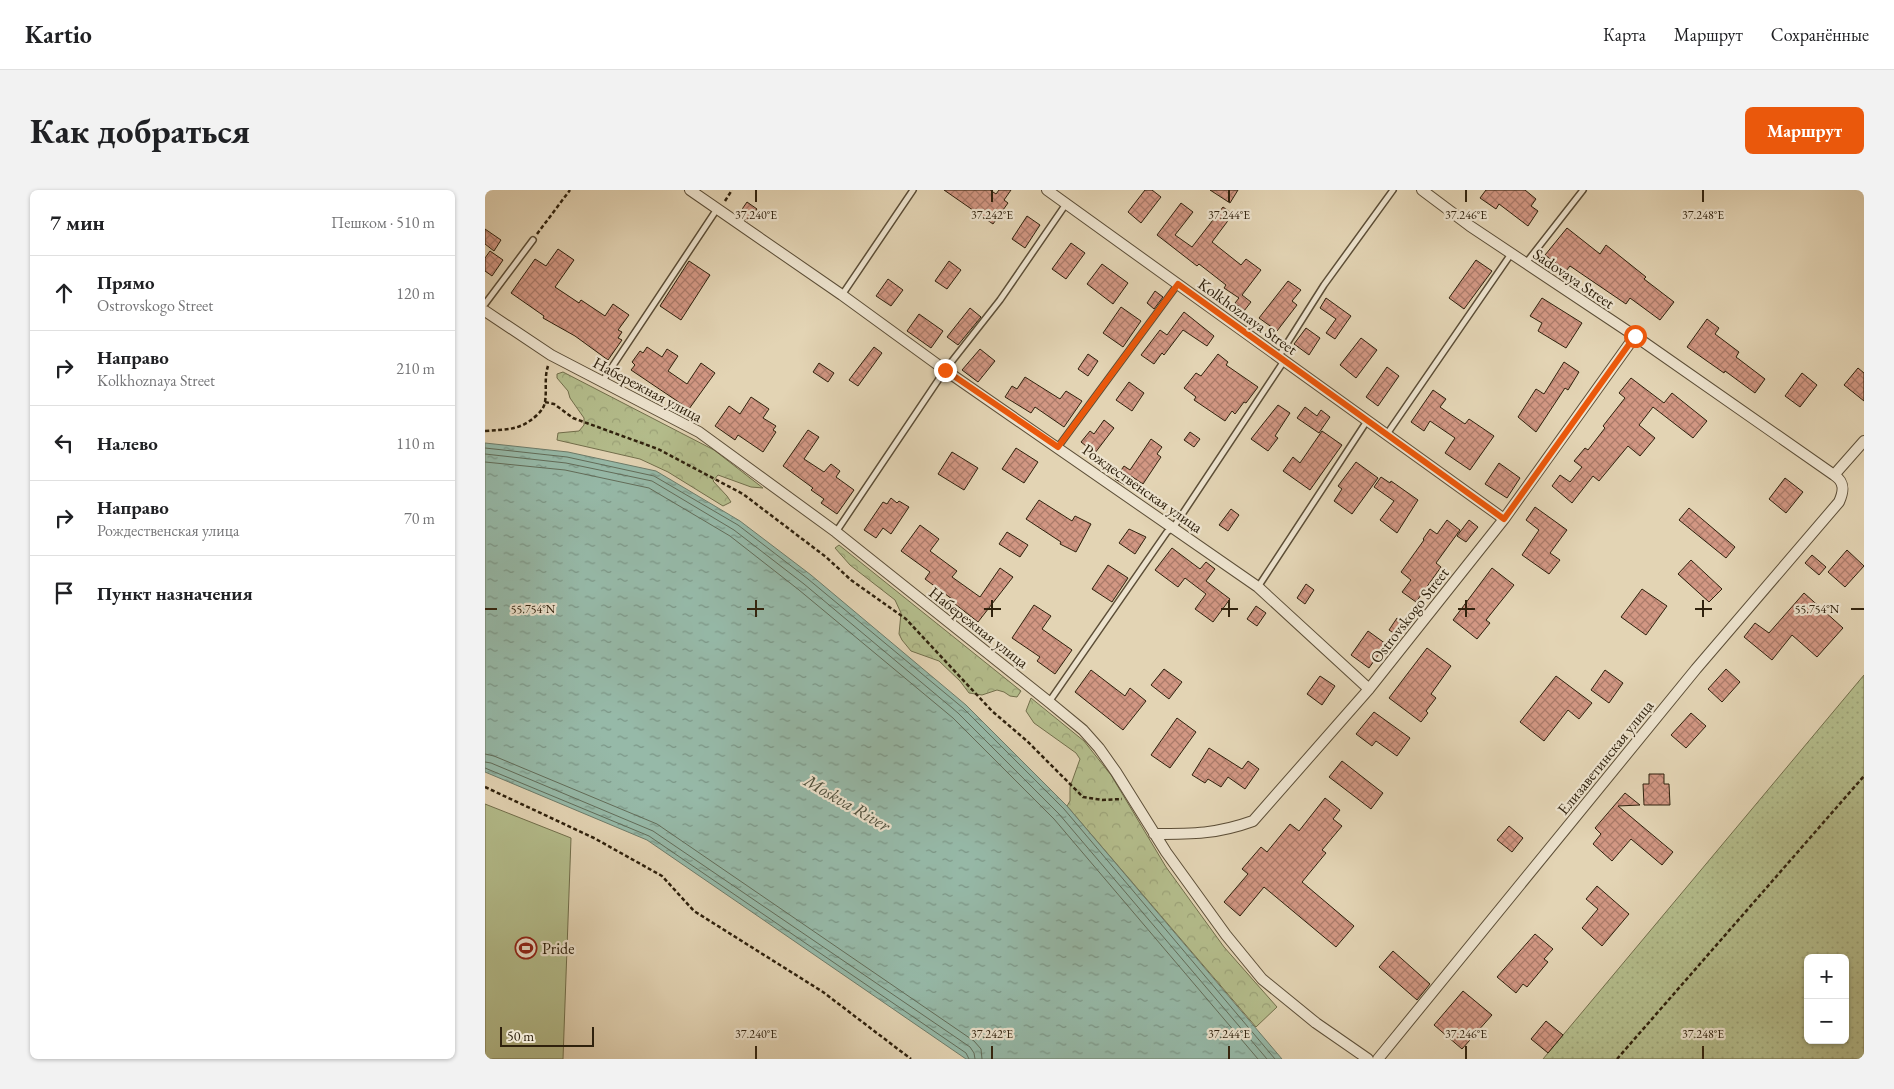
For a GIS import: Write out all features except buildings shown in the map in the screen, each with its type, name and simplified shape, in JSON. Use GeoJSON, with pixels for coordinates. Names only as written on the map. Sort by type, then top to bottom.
{"type":"FeatureCollection","features":[{"type":"Feature","properties":{"kind":"street","name":"Рождественская улица"},"geometry":{"type":"LineString","coordinates":[[690,190],[1258,587],[1369,689]]}},
{"type":"Feature","properties":{"kind":"street","name":"Sadovaya Street"},"geometry":{"type":"LineString","coordinates":[[1421,190],[1834,475]]}},
{"type":"Feature","properties":{"kind":"street","name":"Kolkhoznaya Street"},"geometry":{"type":"LineString","coordinates":[[1053,192],[1066,204],[1504,519]]}},
{"type":"Feature","properties":{"kind":"street","name":"Набережная улица"},"geometry":{"type":"LineString","coordinates":[[485,311],[551,355],[699,432],[836,532],[1083,730],[1116,772],[1155,834],[1227,935],[1262,979],[1316,1023],[1368,1059]]}},
{"type":"Feature","properties":{"kind":"street","name":"Ostrovskogo Street"},"geometry":{"type":"LineString","coordinates":[[1155,834],[1201,834],[1232,828],[1253,821],[1369,689],[1504,519],[1635,336]]}},
{"type":"Feature","properties":{"kind":"street"},"geometry":{"type":"LineString","coordinates":[[1834,475],[1864,441]]}},
{"type":"Feature","properties":{"kind":"street","name":"Елизаветинская улица"},"geometry":{"type":"LineString","coordinates":[[1378,1059],[1695,669],[1839,502],[1843,486],[1841,479],[1834,475]]}},
{"type":"Feature","properties":{"kind":"lane"},"geometry":{"type":"LineString","coordinates":[[842,295],[913,190]]}},
{"type":"Feature","properties":{"kind":"lane"},"geometry":{"type":"LineString","coordinates":[[1049,702],[1167,532],[1173,528],[1281,359],[1324,285],[1393,190]]}},
{"type":"Feature","properties":{"kind":"lane"},"geometry":{"type":"LineString","coordinates":[[1525,263],[1583,190]]}},
{"type":"Feature","properties":{"kind":"lane"},"geometry":{"type":"LineString","coordinates":[[836,532],[945,370],[1000,300],[1066,204]]}},
{"type":"Feature","properties":{"kind":"lane"},"geometry":{"type":"LineString","coordinates":[[602,382],[717,209]]}},
{"type":"Feature","properties":{"kind":"lane"},"geometry":{"type":"LineString","coordinates":[[485,304],[533,240]]}},
{"type":"Feature","properties":{"kind":"lane"},"geometry":{"type":"LineString","coordinates":[[1387,435],[1511,253]]}},
{"type":"Feature","properties":{"kind":"lane"},"geometry":{"type":"LineString","coordinates":[[1058,447],[1178,284]]}},
{"type":"Feature","properties":{"kind":"lane"},"geometry":{"type":"LineString","coordinates":[[1258,587],[1367,420]]}},
{"type":"Feature","properties":{"kind":"path"},"geometry":{"type":"LineString","coordinates":[[533,240],[570,190]]}},
{"type":"Feature","properties":{"kind":"path"},"geometry":{"type":"LineString","coordinates":[[485,431],[521,427],[527,424],[542,409],[545,402],[546,372],[551,355]]}},
{"type":"Feature","properties":{"kind":"path"},"geometry":{"type":"LineString","coordinates":[[545,402],[554,404],[573,418],[658,449],[743,494],[826,557],[851,580],[906,619],[992,711],[1027,741],[1083,797],[1102,800],[1133,799]]}},
{"type":"Feature","properties":{"kind":"path"},"geometry":{"type":"LineString","coordinates":[[1617,1059],[1864,776]]}},
{"type":"Feature","properties":{"kind":"path"},"geometry":{"type":"LineString","coordinates":[[485,787],[594,838],[662,876],[694,911],[823,992],[911,1059]]}},
{"type":"Feature","properties":{"kind":"green space"},"geometry":{"type":"Polygon","coordinates":[[[563,372],[714,450],[763,488],[751,487],[718,475],[713,481],[731,502],[723,506],[668,472],[640,459],[557,440],[558,433],[579,431],[584,425],[584,418],[570,398],[568,391],[557,378],[557,374],[563,372]]]}},
{"type":"Feature","properties":{"kind":"green space"},"geometry":{"type":"Polygon","coordinates":[[[839,545],[1021,691],[1017,697],[997,690],[982,695],[969,693],[960,681],[939,661],[911,651],[899,634],[901,613],[895,600],[850,565],[835,548],[839,545]]]}},
{"type":"Feature","properties":{"kind":"green space"},"geometry":{"type":"Polygon","coordinates":[[[1864,675],[1864,1059],[1543,1059],[1864,675]]]}},
{"type":"Feature","properties":{"kind":"green space"},"geometry":{"type":"Polygon","coordinates":[[[1031,698],[1084,741],[1111,775],[1166,867],[1224,947],[1277,1007],[1256,1027],[1067,806],[1070,801],[1070,787],[1080,759],[1076,753],[1034,723],[1026,711],[1031,698]]]}},
{"type":"Feature","properties":{"kind":"green space","name":"Pride"},"geometry":{"type":"Polygon","coordinates":[[[485,804],[571,838],[563,1059],[485,1059],[485,804]]]}},
{"type":"Feature","properties":{"kind":"water","name":"Moskva River"},"geometry":{"type":"Polygon","coordinates":[[[485,443],[568,452],[656,471],[740,521],[811,575],[966,705],[1067,806],[1282,1059],[966,1059],[647,840],[485,772],[485,443]]]}},
{"type":"Feature","properties":{"kind":"place","name":"Pride"},"geometry":{"type":"Point","coordinates":[526,948]}},
{"type":"Feature","properties":{"kind":"route"},"geometry":{"type":"LineString","coordinates":[[945,370],[1058,447],[1178,284],[1504,519],[1635,336]]}}]}
